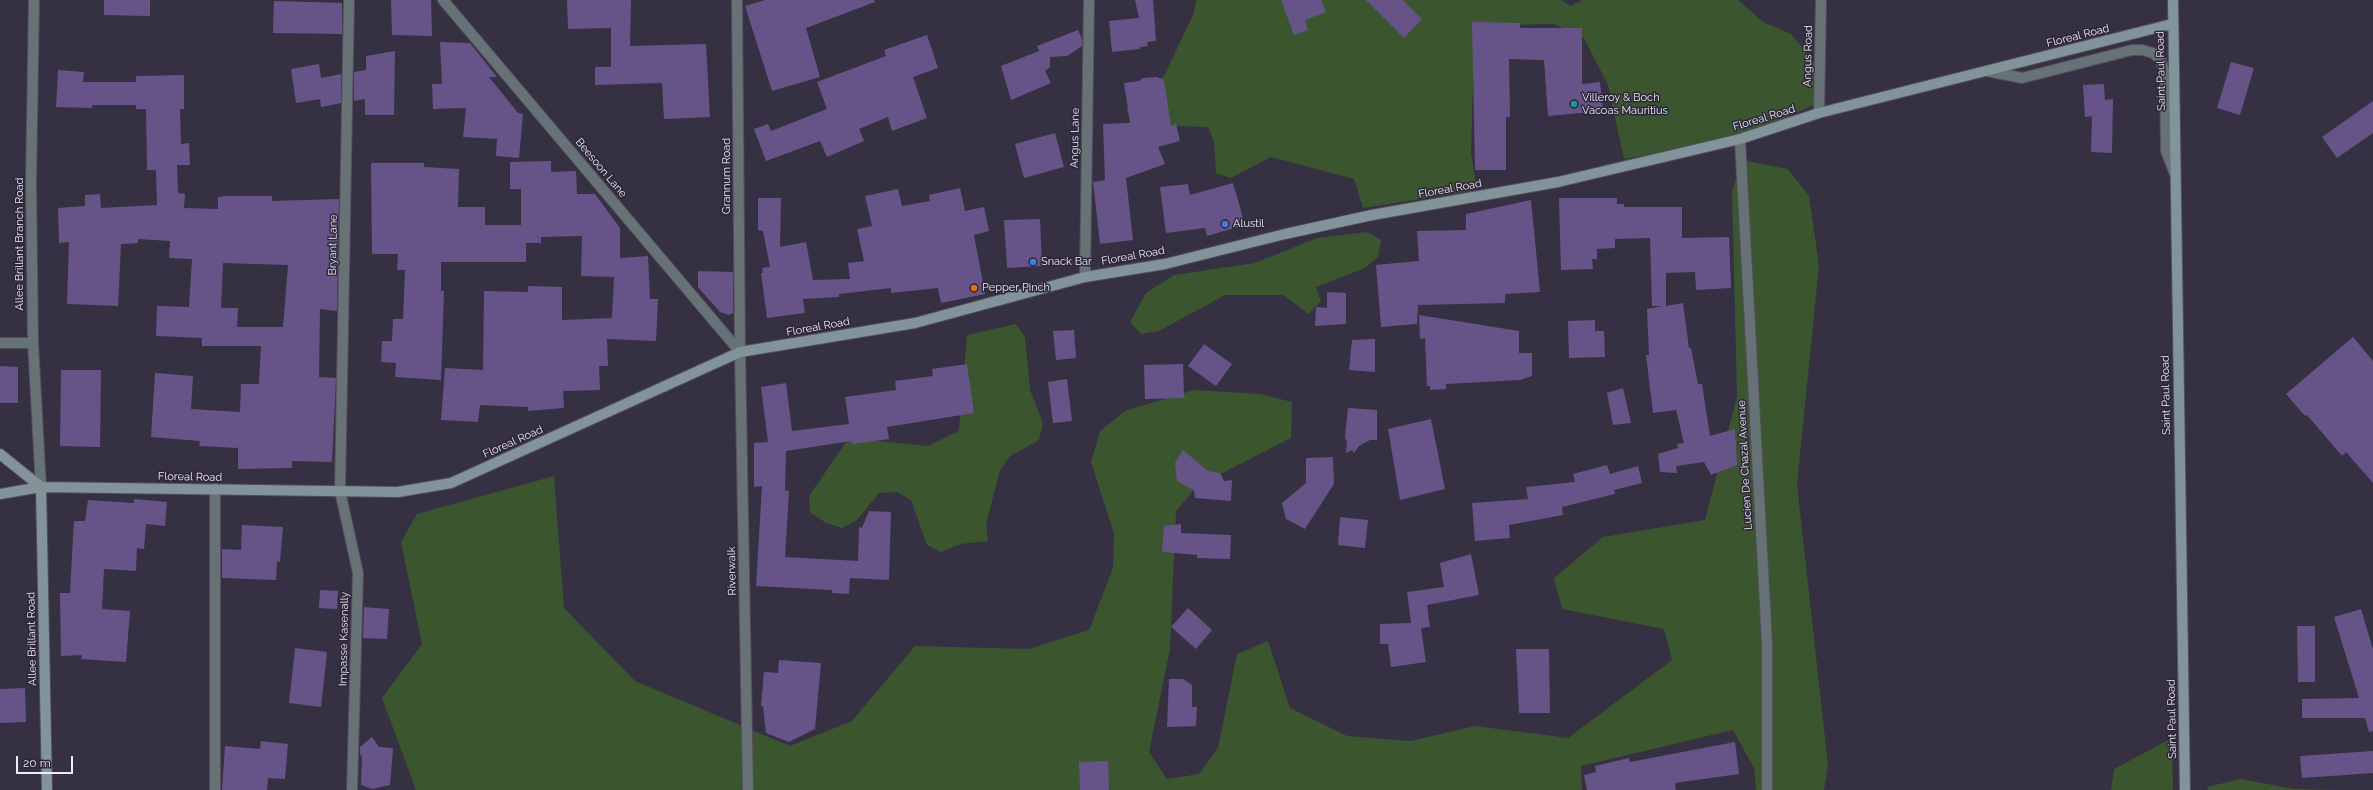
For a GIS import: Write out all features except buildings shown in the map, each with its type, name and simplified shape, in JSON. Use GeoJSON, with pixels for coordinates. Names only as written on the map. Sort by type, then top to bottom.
{"type":"FeatureCollection","features":[{"type":"Feature","properties":{"kind":"main road","name":"Saint Paul Road"},"geometry":{"type":"LineString","coordinates":[[2173,0],[2172,24],[2186,790]]}},
{"type":"Feature","properties":{"kind":"main road","name":"Floreal Road"},"geometry":{"type":"LineString","coordinates":[[0,494],[41,487],[398,492],[451,483],[740,352],[915,323],[1085,277],[1165,264],[1285,234],[1372,215],[1558,182],[1740,139],[1819,113],[2172,24]]}},
{"type":"Feature","properties":{"kind":"main road"},"geometry":{"type":"LineString","coordinates":[[0,454],[41,487]]}},
{"type":"Feature","properties":{"kind":"main road","name":"Allee Brillant Road"},"geometry":{"type":"LineString","coordinates":[[41,487],[47,790]]}},
{"type":"Feature","properties":{"kind":"street","name":"Allee Brillant Branch Road"},"geometry":{"type":"LineString","coordinates":[[34,0],[31,183],[33,343],[41,487]]}},
{"type":"Feature","properties":{"kind":"street","name":"Bryant Lane"},"geometry":{"type":"LineString","coordinates":[[340,491],[350,0]]}},
{"type":"Feature","properties":{"kind":"street","name":"Beesoon Lane"},"geometry":{"type":"LineString","coordinates":[[443,0],[740,352]]}},
{"type":"Feature","properties":{"kind":"street","name":"Grannum Road"},"geometry":{"type":"LineString","coordinates":[[737,0],[740,352]]}},
{"type":"Feature","properties":{"kind":"street","name":"Angus Lane"},"geometry":{"type":"LineString","coordinates":[[1085,277],[1089,0]]}},
{"type":"Feature","properties":{"kind":"street","name":"Angus Road"},"geometry":{"type":"LineString","coordinates":[[1819,113],[1821,0]]}},
{"type":"Feature","properties":{"kind":"street"},"geometry":{"type":"LineString","coordinates":[[1987,71],[2022,78],[2132,50],[2142,50],[2153,53],[2160,59],[2165,72],[2166,151],[2175,174]]}},
{"type":"Feature","properties":{"kind":"street","name":"Lucien De Chazal Avenue"},"geometry":{"type":"LineString","coordinates":[[1740,139],[1767,643],[1767,790]]}},
{"type":"Feature","properties":{"kind":"street"},"geometry":{"type":"LineString","coordinates":[[0,343],[33,343]]}},
{"type":"Feature","properties":{"kind":"street","name":"Riverwalk"},"geometry":{"type":"LineString","coordinates":[[740,352],[748,790]]}},
{"type":"Feature","properties":{"kind":"street"},"geometry":{"type":"LineString","coordinates":[[215,489],[215,790]]}},
{"type":"Feature","properties":{"kind":"street","name":"Impasse Kasenally"},"geometry":{"type":"LineString","coordinates":[[340,491],[358,573],[352,790]]}},
{"type":"Feature","properties":{"kind":"green space"},"geometry":{"type":"Polygon","coordinates":[[[1196,0],[1561,0],[1571,6],[1583,0],[1738,0],[1763,22],[1791,34],[1820,69],[1815,104],[1740,139],[1624,159],[1608,85],[1584,38],[1554,24],[1500,25],[1474,47],[1471,154],[1477,190],[1363,208],[1354,179],[1271,157],[1231,178],[1216,173],[1214,142],[1208,127],[1135,125],[1126,110],[1164,76],[1194,13],[1196,0]]]}},
{"type":"Feature","properties":{"kind":"green space"},"geometry":{"type":"Polygon","coordinates":[[[1742,160],[1788,169],[1809,196],[1819,265],[1797,484],[1828,765],[1824,790],[1756,790],[1754,768],[1733,730],[1581,766],[1582,790],[416,790],[382,698],[422,644],[401,542],[417,514],[554,476],[564,608],[635,681],[790,746],[852,721],[915,646],[1029,649],[1089,630],[1113,568],[1114,534],[1091,462],[1100,431],[1125,411],[1194,390],[1260,394],[1292,402],[1291,438],[1197,486],[1176,511],[1170,649],[1149,752],[1167,779],[1199,774],[1218,748],[1237,654],[1268,641],[1290,708],[1347,736],[1411,741],[1475,726],[1568,738],[1672,660],[1664,629],[1562,609],[1554,578],[1603,537],[1705,520],[1737,397],[1732,191],[1742,160]]]}},
{"type":"Feature","properties":{"kind":"green space"},"geometry":{"type":"Polygon","coordinates":[[[1367,232],[1381,240],[1378,257],[1365,268],[1316,287],[1321,301],[1309,314],[1283,295],[1225,295],[1159,331],[1141,334],[1130,322],[1146,293],[1174,275],[1255,263],[1317,238],[1367,232]]]}},
{"type":"Feature","properties":{"kind":"green space"},"geometry":{"type":"Polygon","coordinates":[[[1016,324],[1025,337],[1030,390],[1043,423],[1039,440],[1010,456],[1000,470],[986,524],[988,541],[961,544],[941,552],[927,545],[911,500],[897,492],[879,493],[857,520],[842,528],[826,523],[810,512],[809,496],[849,438],[928,446],[959,431],[967,335],[1016,324]]]}},
{"type":"Feature","properties":{"kind":"green space"},"geometry":{"type":"Polygon","coordinates":[[[2172,738],[2173,790],[2111,790],[2114,769],[2172,738]]]}},
{"type":"Feature","properties":{"kind":"green space"},"geometry":{"type":"Polygon","coordinates":[[[2241,779],[2294,789],[2342,790],[2208,790],[2207,787],[2241,779]]]}},
{"type":"Feature","properties":{"kind":"place","name":"Villeroy & Boch Vacoas Mauritius"},"geometry":{"type":"Point","coordinates":[1574,104]}},
{"type":"Feature","properties":{"kind":"place","name":"Alustil"},"geometry":{"type":"Point","coordinates":[1225,224]}},
{"type":"Feature","properties":{"kind":"place","name":"Snack Bar"},"geometry":{"type":"Point","coordinates":[1033,262]}},
{"type":"Feature","properties":{"kind":"place","name":"Pepper Pinch"},"geometry":{"type":"Point","coordinates":[974,288]}}]}
